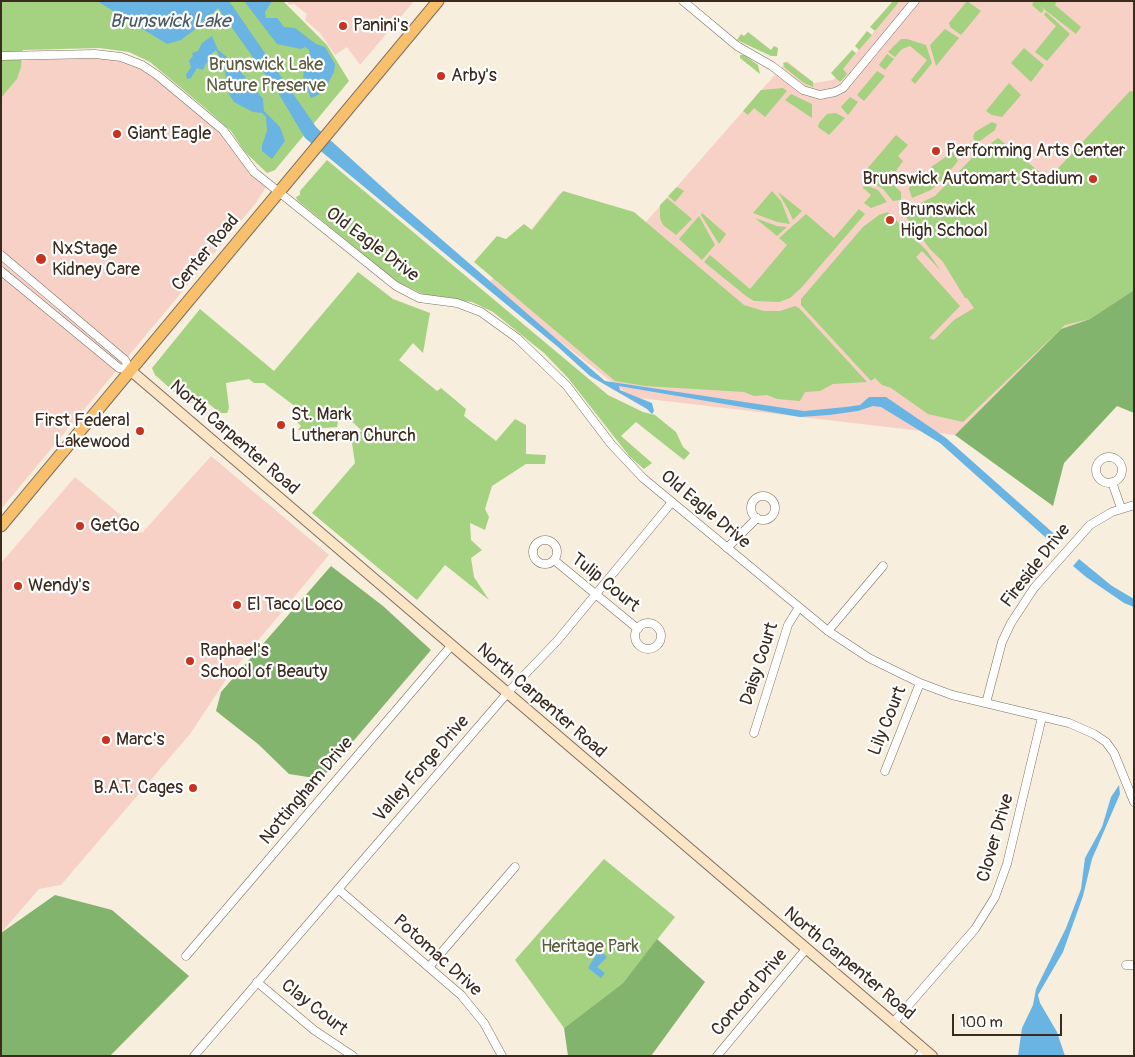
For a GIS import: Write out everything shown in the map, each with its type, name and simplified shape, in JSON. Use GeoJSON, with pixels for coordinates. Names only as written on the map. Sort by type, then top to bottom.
{"type":"FeatureCollection","features":[{"type":"Feature","properties":{"kind":"main road","name":"Center Road"},"geometry":{"type":"LineString","coordinates":[[1,526],[438,1]]}},
{"type":"Feature","properties":{"kind":"street"},"geometry":{"type":"LineString","coordinates":[[683,1],[737,46],[772,66],[804,90],[820,95],[843,88],[915,1]]}},
{"type":"Feature","properties":{"kind":"street","name":"Old Eagle Drive"},"geometry":{"type":"LineString","coordinates":[[1,56],[94,54],[121,57],[142,65],[157,75],[223,130],[254,172],[396,286],[419,298],[468,307],[497,322],[551,368],[626,462],[828,631],[869,658],[920,683],[986,703],[1082,728],[1106,742],[1120,763],[1126,788],[1134,802]]}},
{"type":"Feature","properties":{"kind":"street"},"geometry":{"type":"LineString","coordinates":[[1,255],[125,360],[130,370]]}},
{"type":"Feature","properties":{"kind":"street"},"geometry":{"type":"LineString","coordinates":[[1,271],[114,365],[118,368],[130,370]]}},
{"type":"Feature","properties":{"kind":"street","name":"North Carpenter Road"},"geometry":{"type":"LineString","coordinates":[[130,370],[894,1023],[925,1054]]}},
{"type":"Feature","properties":{"kind":"street"},"geometry":{"type":"LineString","coordinates":[[1112,482],[1121,508]]}},
{"type":"Feature","properties":{"kind":"street","name":"Valley Forge Drive"},"geometry":{"type":"LineString","coordinates":[[194,1056],[507,694],[558,641],[672,502]]}},
{"type":"Feature","properties":{"kind":"street","name":"Fireside Drive"},"geometry":{"type":"LineString","coordinates":[[986,703],[1002,642],[1022,605],[1080,534],[1102,517],[1121,508],[1134,505]]}},
{"type":"Feature","properties":{"kind":"street"},"geometry":{"type":"LineString","coordinates":[[727,548],[757,518]]}},
{"type":"Feature","properties":{"kind":"street","name":"Tulip Court"},"geometry":{"type":"LineString","coordinates":[[554,560],[638,629]]}},
{"type":"Feature","properties":{"kind":"street"},"geometry":{"type":"LineString","coordinates":[[828,631],[883,566]]}},
{"type":"Feature","properties":{"kind":"street","name":"Daisy Court"},"geometry":{"type":"LineString","coordinates":[[754,733],[788,625],[799,607]]}},
{"type":"Feature","properties":{"kind":"street","name":"Nottingham Drive"},"geometry":{"type":"LineString","coordinates":[[186,956],[451,646]]}},
{"type":"Feature","properties":{"kind":"street","name":"Lily Court"},"geometry":{"type":"LineString","coordinates":[[885,771],[920,683]]}},
{"type":"Feature","properties":{"kind":"street","name":"Clover Drive"},"geometry":{"type":"LineString","coordinates":[[894,1023],[975,929],[995,897],[1007,864],[1042,717]]}},
{"type":"Feature","properties":{"kind":"street"},"geometry":{"type":"LineString","coordinates":[[429,967],[515,867]]}},
{"type":"Feature","properties":{"kind":"street","name":"Potomac Drive"},"geometry":{"type":"LineString","coordinates":[[338,889],[429,967],[474,1009],[489,1031],[502,1056]]}},
{"type":"Feature","properties":{"kind":"street","name":"Concord Drive"},"geometry":{"type":"LineString","coordinates":[[717,1056],[806,949]]}},
{"type":"Feature","properties":{"kind":"street","name":"Clay Court"},"geometry":{"type":"LineString","coordinates":[[257,982],[314,1030],[353,1056]]}},
{"type":"Feature","properties":{"kind":"shaded area"},"geometry":{"type":"Polygon","coordinates":[[[287,1],[414,1],[360,65],[347,47],[335,55],[320,33],[305,20],[307,14],[294,4],[289,5],[287,1]]]}},
{"type":"Feature","properties":{"kind":"shaded area","name":"Brunswick High School"},"geometry":{"type":"Polygon","coordinates":[[[900,1],[1134,1],[1134,290],[1090,319],[1061,329],[955,435],[631,397],[488,285],[560,193],[645,223],[787,61],[814,83],[833,80],[900,1]]]}},
{"type":"Feature","properties":{"kind":"shaded area"},"geometry":{"type":"Polygon","coordinates":[[[24,56],[121,57],[157,75],[223,130],[268,184],[255,204],[1,509],[1,98],[17,79],[24,56]]]}},
{"type":"Feature","properties":{"kind":"shaded area"},"geometry":{"type":"Polygon","coordinates":[[[211,456],[329,555],[227,678],[190,734],[61,885],[39,889],[1,933],[1,563],[75,477],[142,533],[211,456]]]}},
{"type":"Feature","properties":{"kind":"green space","name":"Brunswick Lake Nature Preserve"},"geometry":{"type":"Polygon","coordinates":[[[1,1],[283,1],[327,45],[349,81],[275,170],[267,173],[245,152],[231,131],[205,108],[150,62],[129,52],[99,48],[23,50],[17,79],[1,98],[1,1]]]}},
{"type":"Feature","properties":{"kind":"green space"},"geometry":{"type":"Polygon","coordinates":[[[893,1],[900,1],[875,31],[870,27],[893,1]]]}},
{"type":"Feature","properties":{"kind":"green space"},"geometry":{"type":"Polygon","coordinates":[[[967,1],[981,11],[961,35],[950,27],[949,23],[967,1]]]}},
{"type":"Feature","properties":{"kind":"green space"},"geometry":{"type":"Polygon","coordinates":[[[1034,1],[1057,1],[1055,5],[1081,27],[1076,34],[1040,6],[1044,10],[1041,13],[1032,5],[1034,1]]]}},
{"type":"Feature","properties":{"kind":"green space"},"geometry":{"type":"Polygon","coordinates":[[[1046,12],[1070,34],[1047,61],[1035,52],[1056,26],[1044,15],[1046,12]]]}},
{"type":"Feature","properties":{"kind":"green space"},"geometry":{"type":"Polygon","coordinates":[[[945,29],[959,38],[936,66],[930,45],[945,29]]]}},
{"type":"Feature","properties":{"kind":"green space"},"geometry":{"type":"Polygon","coordinates":[[[867,31],[872,35],[859,50],[855,46],[867,31]]]}},
{"type":"Feature","properties":{"kind":"green space"},"geometry":{"type":"Polygon","coordinates":[[[748,32],[771,50],[774,46],[778,48],[777,56],[771,56],[737,40],[741,34],[744,36],[748,32]]]}},
{"type":"Feature","properties":{"kind":"green space"},"geometry":{"type":"Polygon","coordinates":[[[901,39],[926,45],[932,63],[915,84],[911,80],[927,60],[910,46],[902,49],[895,57],[888,52],[901,39]]]}},
{"type":"Feature","properties":{"kind":"green space"},"geometry":{"type":"Polygon","coordinates":[[[1024,48],[1044,65],[1031,82],[1011,63],[1024,48]]]}},
{"type":"Feature","properties":{"kind":"green space"},"geometry":{"type":"Polygon","coordinates":[[[852,50],[856,53],[843,69],[847,74],[840,82],[831,73],[852,50]]]}},
{"type":"Feature","properties":{"kind":"green space"},"geometry":{"type":"Polygon","coordinates":[[[887,54],[894,59],[885,70],[879,65],[887,54]]]}},
{"type":"Feature","properties":{"kind":"green space"},"geometry":{"type":"Polygon","coordinates":[[[740,55],[744,55],[758,65],[760,74],[740,58],[740,55]]]}},
{"type":"Feature","properties":{"kind":"green space"},"geometry":{"type":"Polygon","coordinates":[[[786,62],[813,82],[813,87],[804,83],[785,68],[783,63],[786,62]]]}},
{"type":"Feature","properties":{"kind":"green space"},"geometry":{"type":"Polygon","coordinates":[[[877,71],[885,76],[864,101],[857,95],[877,71]]]}},
{"type":"Feature","properties":{"kind":"green space"},"geometry":{"type":"Polygon","coordinates":[[[1009,83],[1021,95],[1002,117],[992,115],[986,111],[1009,83]]]}},
{"type":"Feature","properties":{"kind":"green space"},"geometry":{"type":"Polygon","coordinates":[[[783,88],[787,91],[765,117],[754,108],[748,115],[743,111],[761,90],[783,88]]]}},
{"type":"Feature","properties":{"kind":"green space"},"geometry":{"type":"Polygon","coordinates":[[[1130,91],[1134,92],[1134,290],[1090,319],[1065,325],[963,422],[928,414],[891,388],[882,385],[875,378],[871,381],[801,305],[801,299],[863,227],[879,215],[888,212],[927,251],[941,271],[922,251],[916,257],[960,306],[929,338],[934,340],[954,320],[974,308],[965,298],[943,262],[930,249],[900,209],[912,207],[935,196],[974,156],[998,138],[1042,174],[1038,179],[1046,185],[1048,179],[1130,91]]]}},
{"type":"Feature","properties":{"kind":"green space"},"geometry":{"type":"Polygon","coordinates":[[[791,94],[812,104],[812,118],[785,100],[791,94]]]}},
{"type":"Feature","properties":{"kind":"green space"},"geometry":{"type":"Polygon","coordinates":[[[850,97],[858,102],[848,115],[841,107],[850,97]]]}},
{"type":"Feature","properties":{"kind":"green space"},"geometry":{"type":"Polygon","coordinates":[[[836,113],[845,118],[829,135],[818,127],[819,123],[827,114],[836,113]]]}},
{"type":"Feature","properties":{"kind":"green space"},"geometry":{"type":"Polygon","coordinates":[[[992,122],[997,124],[995,130],[980,141],[975,141],[973,137],[975,132],[992,122]]]}},
{"type":"Feature","properties":{"kind":"green space"},"geometry":{"type":"Polygon","coordinates":[[[896,135],[908,145],[898,156],[903,161],[895,172],[891,170],[886,177],[901,192],[901,200],[893,201],[883,189],[861,176],[896,135]]]}},
{"type":"Feature","properties":{"kind":"green space"},"geometry":{"type":"Polygon","coordinates":[[[953,152],[958,161],[943,179],[931,190],[912,198],[909,189],[910,185],[921,176],[926,179],[934,170],[931,167],[953,152]]]}},
{"type":"Feature","properties":{"kind":"green space"},"geometry":{"type":"Polygon","coordinates":[[[327,160],[608,395],[643,412],[655,415],[676,432],[683,447],[690,453],[684,460],[636,422],[621,436],[652,463],[644,469],[630,457],[568,378],[544,353],[493,312],[472,302],[429,297],[397,282],[297,200],[296,197],[300,195],[300,191],[327,160]]]}},
{"type":"Feature","properties":{"kind":"green space"},"geometry":{"type":"Polygon","coordinates":[[[868,186],[878,190],[887,202],[871,208],[864,203],[871,195],[862,187],[868,186]]]}},
{"type":"Feature","properties":{"kind":"green space"},"geometry":{"type":"Polygon","coordinates":[[[677,187],[684,191],[675,202],[668,196],[677,187]]]}},
{"type":"Feature","properties":{"kind":"green space"},"geometry":{"type":"Polygon","coordinates":[[[563,191],[634,212],[744,305],[764,311],[780,311],[795,306],[799,308],[867,382],[833,384],[820,391],[805,392],[800,401],[777,399],[767,395],[754,396],[744,392],[645,386],[615,381],[474,262],[497,236],[506,239],[524,224],[532,230],[563,191]]]}},
{"type":"Feature","properties":{"kind":"green space"},"geometry":{"type":"Polygon","coordinates":[[[772,191],[781,201],[790,224],[777,222],[753,213],[772,191]]]}},
{"type":"Feature","properties":{"kind":"green space"},"geometry":{"type":"Polygon","coordinates":[[[778,192],[802,211],[793,220],[788,209],[778,192]]]}},
{"type":"Feature","properties":{"kind":"green space"},"geometry":{"type":"Polygon","coordinates":[[[667,198],[692,219],[676,235],[663,225],[660,218],[660,205],[667,198]]]}},
{"type":"Feature","properties":{"kind":"green space"},"geometry":{"type":"Polygon","coordinates":[[[859,209],[865,214],[801,288],[790,298],[779,302],[754,301],[704,262],[710,255],[750,289],[787,245],[779,238],[806,214],[834,238],[859,209]]]}},
{"type":"Feature","properties":{"kind":"green space"},"geometry":{"type":"Polygon","coordinates":[[[702,213],[726,234],[719,244],[701,215],[702,213]]]}},
{"type":"Feature","properties":{"kind":"green space"},"geometry":{"type":"Polygon","coordinates":[[[699,216],[715,245],[702,260],[679,239],[699,216]]]}},
{"type":"Feature","properties":{"kind":"green space"},"geometry":{"type":"Polygon","coordinates":[[[755,218],[777,226],[787,227],[777,236],[755,218]]]}},
{"type":"Feature","properties":{"kind":"green space"},"geometry":{"type":"Polygon","coordinates":[[[358,272],[393,299],[430,313],[423,353],[413,343],[399,360],[437,391],[441,388],[466,409],[464,416],[496,441],[515,419],[526,425],[526,454],[546,455],[545,464],[526,464],[492,486],[485,509],[489,517],[485,530],[470,523],[471,540],[482,550],[471,558],[474,577],[489,600],[445,565],[417,600],[312,513],[355,463],[351,437],[362,431],[344,414],[339,418],[337,427],[298,430],[301,426],[297,422],[304,413],[264,383],[254,383],[249,379],[226,383],[229,408],[227,413],[220,413],[203,399],[188,404],[155,375],[152,368],[200,309],[274,371],[358,272]]]}},
{"type":"Feature","properties":{"kind":"green space"},"geometry":{"type":"Polygon","coordinates":[[[1134,290],[1134,413],[1117,406],[1064,463],[1053,506],[955,435],[1061,329],[1090,319],[1134,290]]]}},
{"type":"Feature","properties":{"kind":"green space"},"geometry":{"type":"Polygon","coordinates":[[[331,566],[383,606],[431,650],[321,779],[289,774],[258,744],[216,711],[221,692],[331,566]]]}},
{"type":"Feature","properties":{"kind":"green space","name":"Heritage Park"},"geometry":{"type":"Polygon","coordinates":[[[604,859],[675,917],[623,983],[564,1028],[515,960],[604,859]]]}},
{"type":"Feature","properties":{"kind":"green space"},"geometry":{"type":"Polygon","coordinates":[[[55,895],[112,910],[189,976],[110,1056],[1,1056],[1,933],[55,895]]]}},
{"type":"Feature","properties":{"kind":"green space"},"geometry":{"type":"Polygon","coordinates":[[[657,939],[705,982],[651,1056],[568,1056],[564,1028],[623,983],[657,939]]]}},
{"type":"Feature","properties":{"kind":"water","name":"Brunswick Lake"},"geometry":{"type":"Polygon","coordinates":[[[97,1],[229,1],[316,127],[403,206],[605,381],[804,411],[860,405],[869,397],[886,397],[946,438],[1060,539],[1054,545],[940,443],[881,407],[873,406],[858,411],[800,417],[619,386],[620,390],[652,403],[654,411],[652,414],[647,409],[590,376],[558,347],[305,138],[277,91],[218,8],[202,24],[181,40],[167,44],[97,1]]]}},
{"type":"Feature","properties":{"kind":"water"},"geometry":{"type":"Polygon","coordinates":[[[244,1],[272,1],[265,12],[266,18],[277,18],[284,27],[295,28],[316,44],[325,47],[335,64],[334,72],[325,89],[318,95],[311,98],[303,80],[304,68],[310,56],[309,50],[305,47],[301,49],[277,44],[244,1]]]}},
{"type":"Feature","properties":{"kind":"water"},"geometry":{"type":"Polygon","coordinates":[[[212,36],[218,50],[233,62],[263,99],[264,111],[280,127],[285,141],[272,159],[262,151],[267,131],[266,117],[262,113],[253,112],[234,102],[229,94],[224,66],[216,50],[211,54],[203,70],[197,68],[191,78],[187,79],[186,75],[191,67],[189,61],[193,56],[192,53],[198,51],[202,43],[212,36]]]}},
{"type":"Feature","properties":{"kind":"water"},"geometry":{"type":"Polygon","coordinates":[[[1079,559],[1112,586],[1134,599],[1134,607],[1124,603],[1073,566],[1079,559]]]}},
{"type":"Feature","properties":{"kind":"water"},"geometry":{"type":"Polygon","coordinates":[[[1119,785],[1120,794],[1092,859],[1083,896],[1063,952],[1038,995],[1040,1003],[1057,1032],[1065,1056],[1018,1056],[1022,1028],[1033,1005],[1036,989],[1066,928],[1081,889],[1085,858],[1102,827],[1111,797],[1119,785]]]}},
{"type":"Feature","properties":{"kind":"water"},"geometry":{"type":"Polygon","coordinates":[[[599,950],[607,957],[597,967],[605,973],[601,978],[588,968],[599,950]]]}},
{"type":"Feature","properties":{"kind":"place","name":"Panini's"},"geometry":{"type":"Point","coordinates":[343,26]}},
{"type":"Feature","properties":{"kind":"place","name":"Arby's"},"geometry":{"type":"Point","coordinates":[441,76]}},
{"type":"Feature","properties":{"kind":"place","name":"Giant Eagle"},"geometry":{"type":"Point","coordinates":[117,134]}},
{"type":"Feature","properties":{"kind":"place","name":"Performing Arts Center"},"geometry":{"type":"Point","coordinates":[936,151]}},
{"type":"Feature","properties":{"kind":"place","name":"Brunswick Automart Stadium"},"geometry":{"type":"Point","coordinates":[1093,179]}},
{"type":"Feature","properties":{"kind":"place","name":"Brunswick High School"},"geometry":{"type":"Point","coordinates":[890,220]}},
{"type":"Feature","properties":{"kind":"place","name":"NxStage Kidney Care"},"geometry":{"type":"Point","coordinates":[41,259]}},
{"type":"Feature","properties":{"kind":"place","name":"St. Mark Lutheran Church"},"geometry":{"type":"Point","coordinates":[281,425]}},
{"type":"Feature","properties":{"kind":"place","name":"First Federal Lakewood"},"geometry":{"type":"Point","coordinates":[140,431]}},
{"type":"Feature","properties":{"kind":"place","name":"GetGo"},"geometry":{"type":"Point","coordinates":[80,526]}},
{"type":"Feature","properties":{"kind":"place","name":"Wendy's"},"geometry":{"type":"Point","coordinates":[18,586]}},
{"type":"Feature","properties":{"kind":"place","name":"El Taco Loco"},"geometry":{"type":"Point","coordinates":[237,605]}},
{"type":"Feature","properties":{"kind":"place","name":"Raphael's School of Beauty"},"geometry":{"type":"Point","coordinates":[190,661]}},
{"type":"Feature","properties":{"kind":"place","name":"Marc's"},"geometry":{"type":"Point","coordinates":[106,740]}},
{"type":"Feature","properties":{"kind":"place","name":"B.A.T. Cages"},"geometry":{"type":"Point","coordinates":[193,788]}}]}
